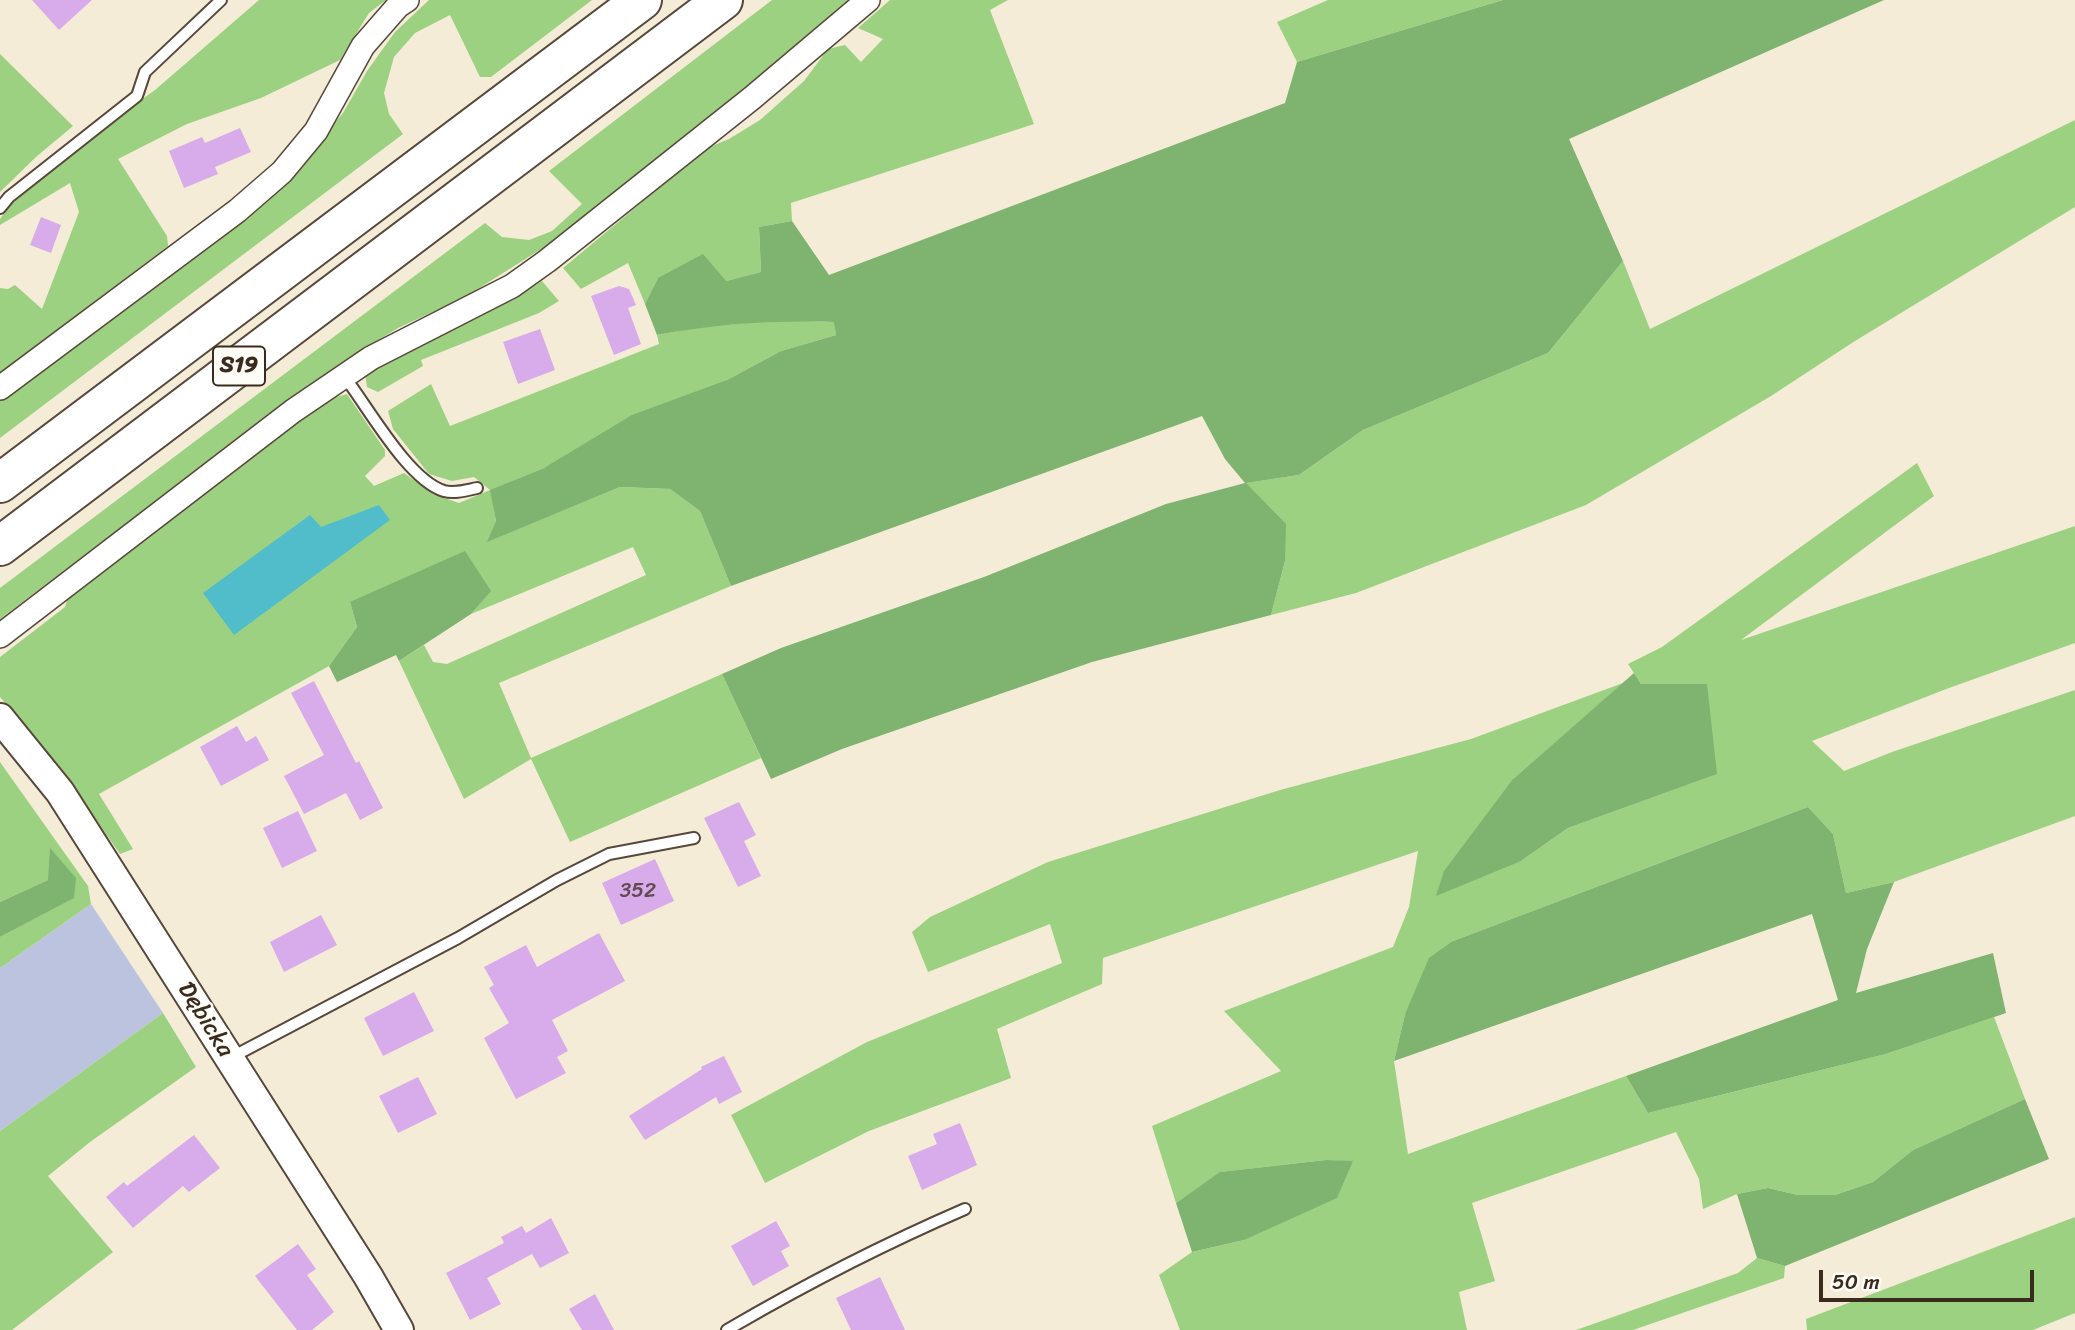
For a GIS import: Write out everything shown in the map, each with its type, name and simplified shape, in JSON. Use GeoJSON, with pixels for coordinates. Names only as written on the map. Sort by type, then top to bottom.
{"type":"FeatureCollection","features":[{"type":"Feature","properties":{"kind":"highway","name":"S19"},"geometry":{"type":"LineString","coordinates":[[0,483],[642,0]]}},
{"type":"Feature","properties":{"kind":"highway","name":"S19"},"geometry":{"type":"LineString","coordinates":[[0,546],[723,0]]}},
{"type":"Feature","properties":{"kind":"street"},"geometry":{"type":"LineString","coordinates":[[0,388],[237,211],[282,172],[317,131],[363,46],[398,6],[407,0]]}},
{"type":"Feature","properties":{"kind":"street"},"geometry":{"type":"LineString","coordinates":[[0,636],[293,411],[344,376],[371,358],[512,286],[547,261],[752,99],[867,0]]}},
{"type":"Feature","properties":{"kind":"street","name":"Dębicka"},"geometry":{"type":"LineString","coordinates":[[0,718],[60,792],[368,1276],[399,1330]]}},
{"type":"Feature","properties":{"kind":"lane"},"geometry":{"type":"LineString","coordinates":[[0,208],[9,197],[137,96],[145,72],[220,0]]}},
{"type":"Feature","properties":{"kind":"lane"},"geometry":{"type":"LineString","coordinates":[[344,376],[410,468],[425,482],[446,492],[477,488]]}},
{"type":"Feature","properties":{"kind":"lane"},"geometry":{"type":"LineString","coordinates":[[229,1058],[458,938],[557,880],[609,854],[694,838]]}},
{"type":"Feature","properties":{"kind":"lane"},"geometry":{"type":"LineString","coordinates":[[727,1330],[787,1295],[920,1228],[965,1209]]}},
{"type":"Feature","properties":{"kind":"shaded area"},"geometry":{"type":"Polygon","coordinates":[[[91,904],[163,1013],[0,1131],[0,968],[91,904]]]}},
{"type":"Feature","properties":{"kind":"green space"},"geometry":{"type":"Polygon","coordinates":[[[259,0],[386,0],[369,13],[340,60],[261,98],[187,124],[118,159],[167,236],[168,246],[0,373],[0,288],[8,289],[15,285],[42,309],[79,212],[70,183],[0,225],[0,219],[9,206],[105,126],[155,90],[259,0]]]}},
{"type":"Feature","properties":{"kind":"green space"},"geometry":{"type":"Polygon","coordinates":[[[429,0],[592,0],[491,77],[480,77],[450,15],[415,33],[394,57],[384,93],[389,114],[403,134],[0,438],[0,401],[83,339],[293,171],[343,113],[367,71],[395,32],[429,0]]]}},
{"type":"Feature","properties":{"kind":"green space"},"geometry":{"type":"Polygon","coordinates":[[[772,0],[852,0],[565,234],[465,297],[398,328],[349,358],[0,619],[0,588],[485,223],[502,237],[529,240],[552,231],[582,204],[549,171],[772,0]]]}},
{"type":"Feature","properties":{"kind":"green space"},"geometry":{"type":"Polygon","coordinates":[[[890,0],[1008,0],[990,10],[1034,124],[791,203],[792,221],[759,227],[761,272],[726,281],[658,278],[645,304],[628,263],[581,289],[563,268],[707,148],[729,139],[760,120],[804,81],[828,49],[845,45],[861,62],[883,39],[858,28],[890,0]]]}},
{"type":"Feature","properties":{"kind":"green space"},"geometry":{"type":"Polygon","coordinates":[[[1328,0],[1503,0],[1297,62],[1277,22],[1328,0]]]}},
{"type":"Feature","properties":{"kind":"green space"},"geometry":{"type":"Polygon","coordinates":[[[1503,0],[1884,0],[1569,139],[1623,261],[1548,353],[1363,430],[1299,475],[1246,483],[1286,524],[1285,561],[1271,615],[1092,662],[842,749],[771,779],[722,674],[781,648],[984,577],[1166,504],[1245,483],[1225,459],[1202,416],[731,586],[700,511],[670,489],[620,487],[487,542],[496,521],[490,490],[544,468],[632,415],[727,380],[781,351],[836,335],[834,322],[767,322],[657,335],[645,304],[658,278],[703,254],[726,281],[761,272],[759,227],[792,221],[829,275],[1285,103],[1297,62],[1503,0]]]}},
{"type":"Feature","properties":{"kind":"green space"},"geometry":{"type":"Polygon","coordinates":[[[0,54],[73,126],[0,192],[0,54]]]}},
{"type":"Feature","properties":{"kind":"green space"},"geometry":{"type":"Polygon","coordinates":[[[2075,120],[2075,207],[1855,341],[1771,396],[1586,505],[1356,593],[1271,615],[1285,561],[1245,483],[1299,475],[1363,430],[1548,353],[1623,261],[1650,329],[2075,120]]]}},
{"type":"Feature","properties":{"kind":"green space"},"geometry":{"type":"Polygon","coordinates":[[[542,281],[559,301],[539,313],[421,360],[423,366],[378,392],[367,387],[365,372],[477,314],[511,301],[542,281]]]}},
{"type":"Feature","properties":{"kind":"green space"},"geometry":{"type":"Polygon","coordinates":[[[777,320],[835,322],[836,335],[781,351],[544,468],[491,490],[496,522],[488,541],[620,487],[670,489],[700,511],[731,586],[499,683],[531,758],[722,674],[761,758],[570,842],[531,759],[464,799],[399,661],[424,645],[433,662],[447,664],[646,575],[633,547],[471,614],[490,591],[350,602],[357,627],[329,666],[99,794],[133,849],[120,854],[53,760],[0,697],[0,657],[65,607],[69,593],[326,400],[347,394],[385,450],[385,456],[365,476],[374,486],[404,473],[433,494],[459,503],[490,490],[474,477],[452,481],[429,474],[393,429],[388,411],[431,384],[450,426],[659,344],[657,335],[695,328],[777,320]]]}},
{"type":"Feature","properties":{"kind":"green space"},"geometry":{"type":"Polygon","coordinates":[[[1917,463],[1934,496],[1741,640],[2075,526],[2075,643],[1812,741],[1844,771],[2075,690],[2075,816],[1894,882],[1846,893],[1833,834],[1808,807],[1453,941],[1405,1014],[1394,1061],[1408,1154],[1626,1076],[1648,1113],[1886,1054],[1994,1017],[2025,1099],[1913,1150],[1873,1182],[1835,1195],[1798,1195],[1768,1188],[1737,1194],[1703,1209],[1699,1179],[1676,1132],[1472,1203],[1495,1281],[1459,1292],[1467,1330],[1180,1330],[1159,1275],[1192,1252],[1244,1240],[1353,1162],[1326,1160],[1221,1172],[1176,1203],[1152,1126],[1281,1071],[1224,1011],[1393,947],[1409,907],[1418,851],[1103,958],[1102,984],[997,1029],[1011,1078],[869,1131],[765,1183],[731,1115],[867,1042],[1062,963],[1050,924],[928,972],[912,932],[930,917],[1048,862],[1280,790],[1471,739],[1623,683],[1513,779],[1521,861],[1568,828],[1716,774],[1641,684],[1628,664],[1662,647],[1917,463]]]}},
{"type":"Feature","properties":{"kind":"green space"},"geometry":{"type":"Polygon","coordinates":[[[465,551],[491,591],[471,614],[399,661],[396,655],[337,682],[329,666],[357,627],[350,602],[465,551]]]}},
{"type":"Feature","properties":{"kind":"green space"},"geometry":{"type":"Polygon","coordinates":[[[1634,673],[1641,684],[1707,684],[1717,774],[1568,828],[1521,861],[1436,896],[1444,871],[1513,779],[1634,673]]]}},
{"type":"Feature","properties":{"kind":"green space"},"geometry":{"type":"Polygon","coordinates":[[[0,762],[88,886],[91,904],[0,968],[0,937],[73,898],[48,880],[0,902],[0,762]]]}},
{"type":"Feature","properties":{"kind":"green space"},"geometry":{"type":"Polygon","coordinates":[[[1808,807],[1833,834],[1846,893],[1894,882],[1867,949],[1856,993],[1993,953],[2006,1013],[1886,1054],[1648,1113],[1626,1076],[1838,1000],[1812,914],[1394,1061],[1405,1014],[1429,958],[1453,941],[1808,807]]]}},
{"type":"Feature","properties":{"kind":"green space"},"geometry":{"type":"Polygon","coordinates":[[[50,848],[76,878],[74,898],[0,937],[0,902],[48,880],[50,848]]]}},
{"type":"Feature","properties":{"kind":"green space"},"geometry":{"type":"Polygon","coordinates":[[[163,1013],[196,1067],[90,1142],[48,1176],[113,1252],[12,1330],[0,1330],[0,1131],[163,1013]]]}},
{"type":"Feature","properties":{"kind":"green space"},"geometry":{"type":"Polygon","coordinates":[[[2025,1099],[2049,1159],[1785,1266],[1757,1258],[1737,1194],[1768,1188],[1798,1195],[1835,1195],[1873,1182],[1913,1150],[2025,1099]]]}},
{"type":"Feature","properties":{"kind":"green space"},"geometry":{"type":"Polygon","coordinates":[[[1326,1160],[1353,1161],[1337,1198],[1244,1240],[1192,1252],[1176,1203],[1220,1172],[1326,1160]]]}},
{"type":"Feature","properties":{"kind":"green space"},"geometry":{"type":"Polygon","coordinates":[[[2075,1217],[2075,1313],[2033,1330],[1807,1330],[1806,1319],[2075,1217]]]}},
{"type":"Feature","properties":{"kind":"green space"},"geometry":{"type":"Polygon","coordinates":[[[1757,1258],[1785,1266],[1784,1278],[1633,1330],[1576,1330],[1738,1273],[1757,1258]]]}},
{"type":"Feature","properties":{"kind":"water"},"geometry":{"type":"Polygon","coordinates":[[[379,505],[390,520],[234,635],[203,593],[310,515],[321,527],[379,505]]]}},
{"type":"Feature","properties":{"kind":"building"},"geometry":{"type":"Polygon","coordinates":[[[32,0],[92,0],[59,30],[32,0]]]}},
{"type":"Feature","properties":{"kind":"building"},"geometry":{"type":"Polygon","coordinates":[[[240,128],[251,152],[215,167],[218,174],[184,188],[169,151],[202,137],[205,143],[240,128]]]}},
{"type":"Feature","properties":{"kind":"building"},"geometry":{"type":"Polygon","coordinates":[[[41,217],[61,225],[51,253],[30,245],[41,217]]]}},
{"type":"Feature","properties":{"kind":"building"},"geometry":{"type":"Polygon","coordinates":[[[619,286],[629,289],[636,305],[628,308],[641,344],[614,355],[591,296],[619,286]]]}},
{"type":"Feature","properties":{"kind":"building"},"geometry":{"type":"Polygon","coordinates":[[[540,329],[555,370],[518,384],[503,342],[540,329]]]}},
{"type":"Feature","properties":{"kind":"building"},"geometry":{"type":"Polygon","coordinates":[[[314,681],[356,763],[359,761],[383,808],[360,820],[346,793],[304,814],[284,776],[324,755],[291,693],[314,681]]]}},
{"type":"Feature","properties":{"kind":"building"},"geometry":{"type":"Polygon","coordinates":[[[237,726],[246,742],[256,736],[269,760],[221,786],[200,747],[237,726]]]}},
{"type":"Feature","properties":{"kind":"building"},"geometry":{"type":"Polygon","coordinates":[[[739,802],[756,835],[744,841],[761,876],[738,887],[704,818],[739,802]]]}},
{"type":"Feature","properties":{"kind":"building"},"geometry":{"type":"Polygon","coordinates":[[[298,811],[317,851],[282,868],[263,828],[298,811]]]}},
{"type":"Feature","properties":{"kind":"building"},"geometry":{"type":"Polygon","coordinates":[[[655,859],[674,901],[621,925],[602,883],[655,859]]]}},
{"type":"Feature","properties":{"kind":"building"},"geometry":{"type":"Polygon","coordinates":[[[321,915],[337,945],[284,972],[270,942],[321,915]]]}},
{"type":"Feature","properties":{"kind":"building"},"geometry":{"type":"Polygon","coordinates":[[[599,933],[625,981],[552,1020],[568,1051],[557,1057],[566,1073],[516,1099],[484,1038],[509,1023],[489,988],[494,985],[484,967],[526,945],[537,967],[599,933]]]}},
{"type":"Feature","properties":{"kind":"building"},"geometry":{"type":"Polygon","coordinates":[[[414,992],[434,1031],[383,1056],[364,1018],[414,992]]]}},
{"type":"Feature","properties":{"kind":"building"},"geometry":{"type":"Polygon","coordinates":[[[724,1056],[742,1092],[719,1104],[716,1097],[645,1140],[629,1116],[702,1069],[701,1067],[724,1056]]]}},
{"type":"Feature","properties":{"kind":"building"},"geometry":{"type":"Polygon","coordinates":[[[418,1077],[437,1114],[398,1133],[379,1096],[418,1077]]]}},
{"type":"Feature","properties":{"kind":"building"},"geometry":{"type":"Polygon","coordinates":[[[960,1123],[977,1165],[922,1190],[908,1156],[937,1144],[933,1134],[960,1123]]]}},
{"type":"Feature","properties":{"kind":"building"},"geometry":{"type":"Polygon","coordinates":[[[194,1135],[220,1168],[189,1192],[183,1186],[133,1228],[106,1197],[124,1182],[127,1186],[194,1135]]]}},
{"type":"Feature","properties":{"kind":"building"},"geometry":{"type":"Polygon","coordinates":[[[551,1218],[569,1253],[540,1268],[532,1254],[487,1278],[501,1304],[470,1320],[446,1273],[504,1243],[501,1237],[522,1226],[526,1233],[551,1218]]]}},
{"type":"Feature","properties":{"kind":"building"},"geometry":{"type":"Polygon","coordinates":[[[776,1221],[790,1246],[781,1251],[789,1266],[753,1286],[731,1246],[776,1221]]]}},
{"type":"Feature","properties":{"kind":"building"},"geometry":{"type":"Polygon","coordinates":[[[298,1244],[316,1269],[307,1275],[334,1312],[312,1330],[297,1330],[255,1276],[298,1244]]]}},
{"type":"Feature","properties":{"kind":"building"},"geometry":{"type":"Polygon","coordinates":[[[880,1277],[905,1330],[851,1330],[836,1298],[880,1277]]]}},
{"type":"Feature","properties":{"kind":"building"},"geometry":{"type":"Polygon","coordinates":[[[595,1294],[614,1330],[582,1330],[569,1309],[595,1294]]]}}]}
